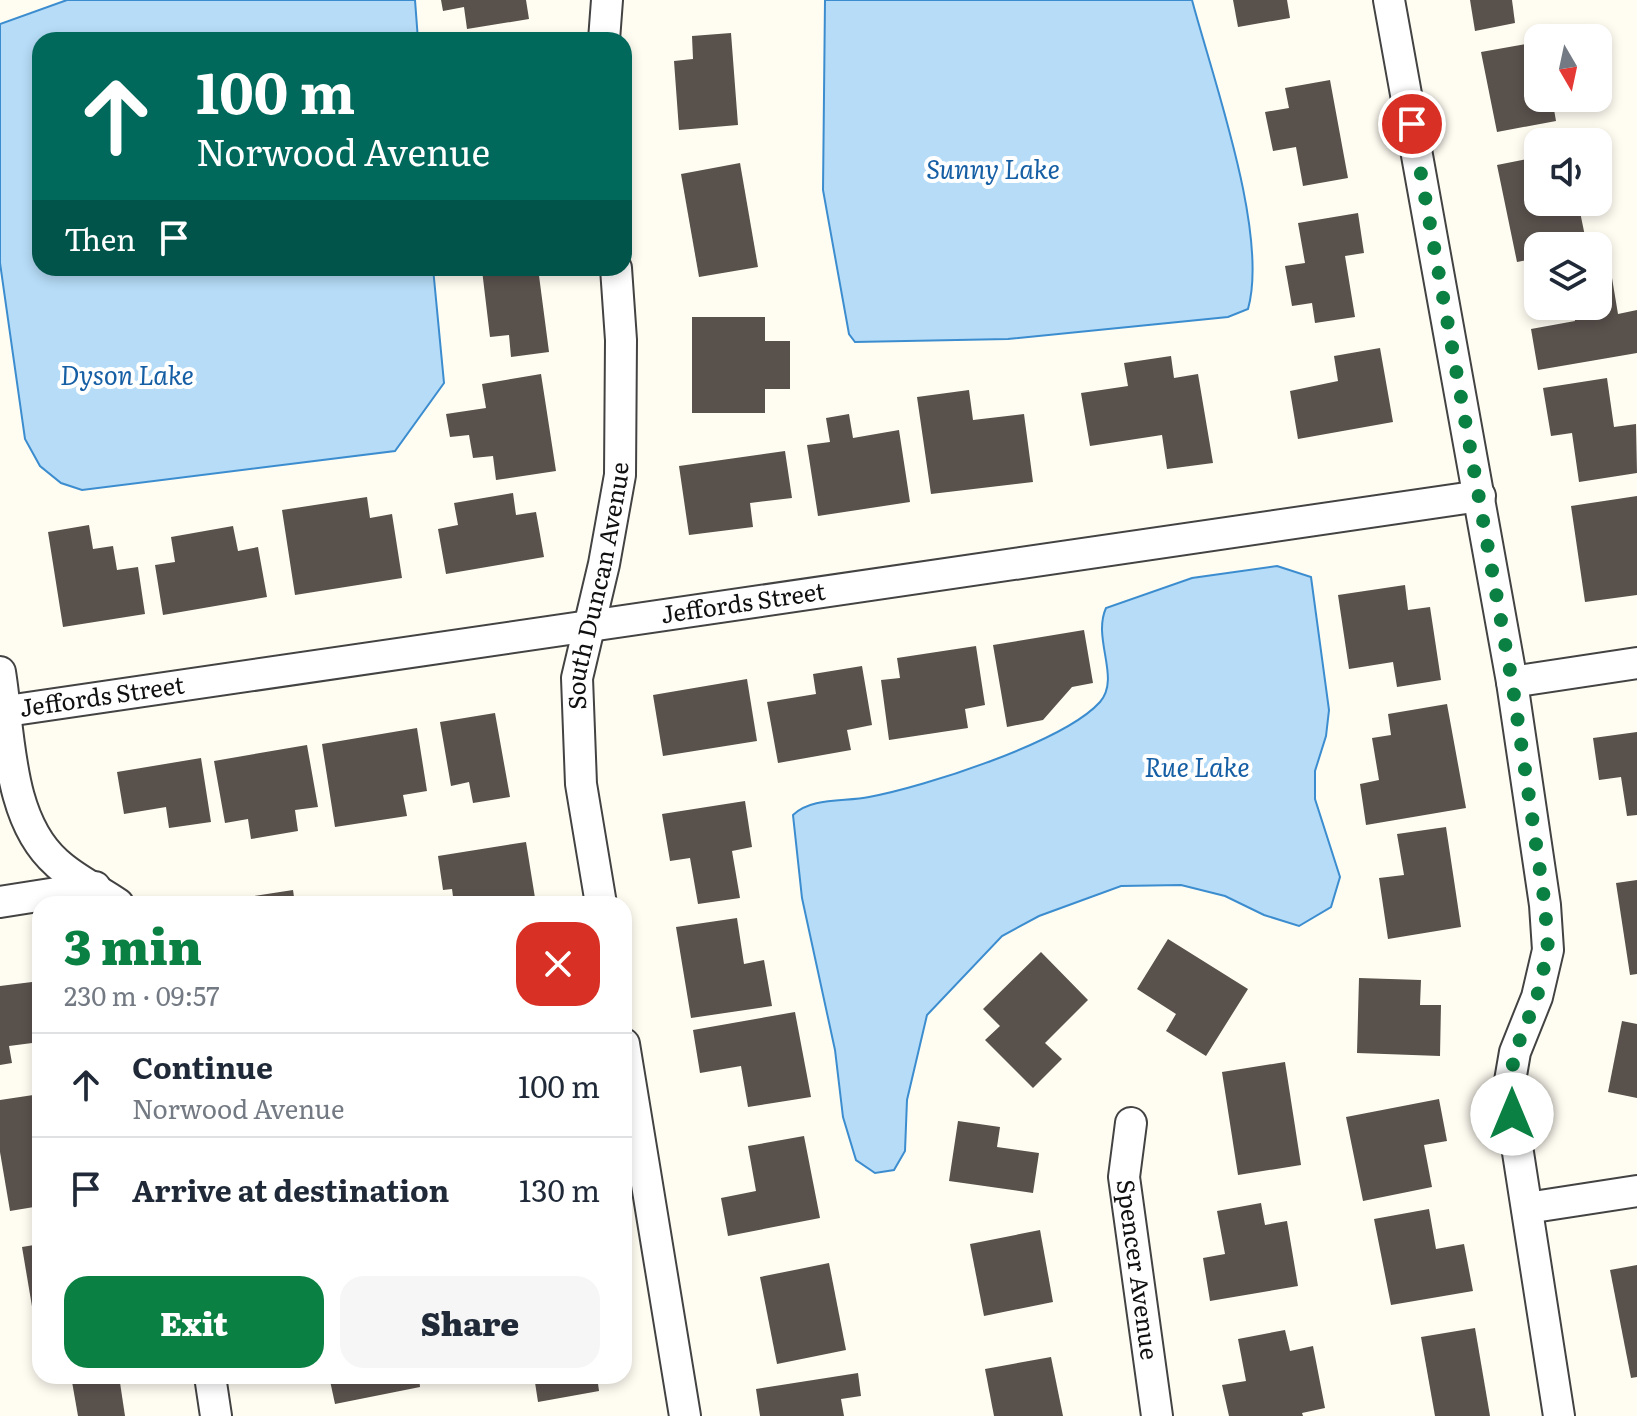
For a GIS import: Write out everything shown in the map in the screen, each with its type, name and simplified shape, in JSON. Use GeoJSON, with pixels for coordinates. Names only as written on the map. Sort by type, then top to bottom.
{"type":"FeatureCollection","features":[{"type":"Feature","properties":{"kind":"street"},"geometry":{"type":"LineString","coordinates":[[605,32],[607,0]]}},
{"type":"Feature","properties":{"kind":"street"},"geometry":{"type":"LineString","coordinates":[[1389,0],[1480,496],[1512,682],[1545,905],[1548,950],[1537,997],[1515,1052],[1510,1081],[1559,1416]]}},
{"type":"Feature","properties":{"kind":"street","name":"South Duncan Avenue"},"geometry":{"type":"LineString","coordinates":[[600,896],[581,784],[576,728],[577,678],[604,564],[620,475],[621,340],[617,276]]}},
{"type":"Feature","properties":{"kind":"street","name":"Jeffords Street"},"geometry":{"type":"LineString","coordinates":[[7,711],[1480,496]]}},
{"type":"Feature","properties":{"kind":"street"},"geometry":{"type":"LineString","coordinates":[[1512,682],[1637,663]]}},
{"type":"Feature","properties":{"kind":"street"},"geometry":{"type":"LineString","coordinates":[[0,672],[20,800],[35,837],[57,863],[106,896]]}},
{"type":"Feature","properties":{"kind":"street"},"geometry":{"type":"LineString","coordinates":[[0,902],[32,900]]}},
{"type":"Feature","properties":{"kind":"street"},"geometry":{"type":"LineString","coordinates":[[632,1093],[685,1416]]}},
{"type":"Feature","properties":{"kind":"street","name":"Spencer Avenue"},"geometry":{"type":"LineString","coordinates":[[1131,1123],[1124,1177],[1157,1416]]}},
{"type":"Feature","properties":{"kind":"street"},"geometry":{"type":"LineString","coordinates":[[1527,1208],[1637,1191]]}},
{"type":"Feature","properties":{"kind":"street"},"geometry":{"type":"LineString","coordinates":[[211,1384],[216,1416]]}},
{"type":"Feature","properties":{"kind":"water","name":"Dyson Lake"},"geometry":{"type":"Polygon","coordinates":[[[67,0],[415,0],[417,32],[32,32],[32,276],[434,276],[444,383],[395,451],[82,490],[61,483],[40,466],[25,439],[0,263],[0,24],[67,0]]]}},
{"type":"Feature","properties":{"kind":"water","name":"Sunny Lake"},"geometry":{"type":"Polygon","coordinates":[[[825,0],[1192,0],[1245,199],[1251,240],[1252,277],[1248,309],[1228,317],[1008,339],[855,342],[849,334],[823,190],[825,0]]]}},
{"type":"Feature","properties":{"kind":"water","name":"Rue Lake"},"geometry":{"type":"Polygon","coordinates":[[[1277,566],[1311,577],[1329,710],[1326,736],[1315,771],[1315,799],[1340,877],[1331,907],[1299,926],[1264,915],[1225,896],[1181,885],[1121,886],[1039,916],[1002,936],[927,1015],[907,1100],[905,1151],[894,1170],[875,1173],[856,1160],[843,1117],[835,1050],[802,898],[793,815],[809,805],[869,797],[923,784],[992,761],[1056,732],[1082,717],[1100,702],[1106,692],[1108,682],[1102,632],[1106,608],[1192,578],[1277,566]]]}},
{"type":"Feature","properties":{"kind":"building"},"geometry":{"type":"Polygon","coordinates":[[[441,0],[526,0],[529,19],[467,29],[464,7],[443,11],[441,0]]]}},
{"type":"Feature","properties":{"kind":"building"},"geometry":{"type":"Polygon","coordinates":[[[1233,0],[1287,0],[1290,18],[1238,27],[1233,0]]]}},
{"type":"Feature","properties":{"kind":"building"},"geometry":{"type":"Polygon","coordinates":[[[1470,0],[1512,0],[1515,23],[1475,31],[1470,0]]]}},
{"type":"Feature","properties":{"kind":"building"},"geometry":{"type":"Polygon","coordinates":[[[731,33],[738,125],[679,130],[674,61],[693,59],[692,36],[731,33]]]}},
{"type":"Feature","properties":{"kind":"building"},"geometry":{"type":"Polygon","coordinates":[[[1524,44],[1524,112],[1554,112],[1556,121],[1497,132],[1481,52],[1524,44]]]}},
{"type":"Feature","properties":{"kind":"building"},"geometry":{"type":"Polygon","coordinates":[[[1330,80],[1348,178],[1303,186],[1296,147],[1273,151],[1265,112],[1289,108],[1285,88],[1330,80]]]}},
{"type":"Feature","properties":{"kind":"building"},"geometry":{"type":"Polygon","coordinates":[[[1524,160],[1524,216],[1581,216],[1584,232],[1524,232],[1524,261],[1517,262],[1497,165],[1524,160]]]}},
{"type":"Feature","properties":{"kind":"building"},"geometry":{"type":"Polygon","coordinates":[[[740,163],[758,267],[699,277],[681,174],[740,163]]]}},
{"type":"Feature","properties":{"kind":"building"},"geometry":{"type":"Polygon","coordinates":[[[1358,213],[1364,253],[1345,256],[1355,317],[1315,323],[1312,303],[1292,306],[1285,266],[1305,263],[1298,223],[1358,213]]]}},
{"type":"Feature","properties":{"kind":"building"},"geometry":{"type":"Polygon","coordinates":[[[483,276],[539,276],[549,352],[511,357],[509,335],[490,337],[483,276]]]}},
{"type":"Feature","properties":{"kind":"building"},"geometry":{"type":"Polygon","coordinates":[[[1612,278],[1618,314],[1637,310],[1637,353],[1538,370],[1531,329],[1575,321],[1612,320],[1612,278]]]}},
{"type":"Feature","properties":{"kind":"building"},"geometry":{"type":"Polygon","coordinates":[[[692,317],[765,317],[765,341],[790,341],[790,389],[765,389],[765,413],[692,413],[692,317]]]}},
{"type":"Feature","properties":{"kind":"building"},"geometry":{"type":"Polygon","coordinates":[[[1380,348],[1393,422],[1298,439],[1290,391],[1338,381],[1334,356],[1380,348]]]}},
{"type":"Feature","properties":{"kind":"building"},"geometry":{"type":"Polygon","coordinates":[[[1171,356],[1174,378],[1198,374],[1213,463],[1167,469],[1162,435],[1090,446],[1081,393],[1128,386],[1124,363],[1171,356]]]}},
{"type":"Feature","properties":{"kind":"building"},"geometry":{"type":"Polygon","coordinates":[[[541,374],[556,471],[496,480],[493,456],[473,458],[469,435],[450,437],[446,414],[486,408],[482,384],[541,374]]]}},
{"type":"Feature","properties":{"kind":"building"},"geometry":{"type":"Polygon","coordinates":[[[1607,378],[1614,427],[1636,424],[1637,473],[1579,482],[1572,433],[1551,436],[1543,388],[1607,378]]]}},
{"type":"Feature","properties":{"kind":"building"},"geometry":{"type":"Polygon","coordinates":[[[969,390],[973,420],[1024,414],[1033,482],[931,494],[917,397],[969,390]]]}},
{"type":"Feature","properties":{"kind":"building"},"geometry":{"type":"Polygon","coordinates":[[[849,414],[853,438],[899,430],[910,502],[818,516],[807,445],[830,442],[826,418],[849,414]]]}},
{"type":"Feature","properties":{"kind":"building"},"geometry":{"type":"Polygon","coordinates":[[[785,451],[792,498],[750,503],[753,527],[689,535],[679,466],[785,451]]]}},
{"type":"Feature","properties":{"kind":"building"},"geometry":{"type":"Polygon","coordinates":[[[513,493],[516,515],[536,512],[544,557],[446,574],[438,529],[458,525],[454,503],[513,493]]]}},
{"type":"Feature","properties":{"kind":"building"},"geometry":{"type":"Polygon","coordinates":[[[1637,496],[1637,595],[1585,602],[1571,506],[1637,496]]]}},
{"type":"Feature","properties":{"kind":"building"},"geometry":{"type":"Polygon","coordinates":[[[367,497],[370,518],[392,514],[402,578],[295,595],[282,510],[367,497]]]}},
{"type":"Feature","properties":{"kind":"building"},"geometry":{"type":"Polygon","coordinates":[[[89,525],[93,549],[113,546],[117,570],[138,567],[145,614],[63,627],[48,532],[89,525]]]}},
{"type":"Feature","properties":{"kind":"building"},"geometry":{"type":"Polygon","coordinates":[[[233,526],[238,551],[258,547],[267,597],[163,615],[155,565],[175,562],[171,537],[233,526]]]}},
{"type":"Feature","properties":{"kind":"building"},"geometry":{"type":"Polygon","coordinates":[[[1405,585],[1408,610],[1430,607],[1441,680],[1397,687],[1393,662],[1349,669],[1338,595],[1405,585]]]}},
{"type":"Feature","properties":{"kind":"building"},"geometry":{"type":"Polygon","coordinates":[[[1084,630],[1093,683],[1072,687],[1043,720],[1007,727],[993,645],[1084,630]]]}},
{"type":"Feature","properties":{"kind":"building"},"geometry":{"type":"Polygon","coordinates":[[[976,646],[985,705],[965,709],[968,728],[889,740],[881,680],[900,678],[897,658],[976,646]]]}},
{"type":"Feature","properties":{"kind":"building"},"geometry":{"type":"Polygon","coordinates":[[[862,666],[872,725],[847,730],[851,750],[778,763],[767,702],[816,694],[813,674],[862,666]]]}},
{"type":"Feature","properties":{"kind":"building"},"geometry":{"type":"Polygon","coordinates":[[[747,679],[757,741],[663,756],[653,695],[747,679]]]}},
{"type":"Feature","properties":{"kind":"building"},"geometry":{"type":"Polygon","coordinates":[[[1447,704],[1466,808],[1366,825],[1360,784],[1379,780],[1372,738],[1391,735],[1388,714],[1447,704]]]}},
{"type":"Feature","properties":{"kind":"building"},"geometry":{"type":"Polygon","coordinates":[[[495,713],[510,797],[473,803],[469,782],[451,786],[440,722],[495,713]]]}},
{"type":"Feature","properties":{"kind":"building"},"geometry":{"type":"Polygon","coordinates":[[[417,728],[427,791],[403,795],[407,816],[335,827],[322,744],[417,728]]]}},
{"type":"Feature","properties":{"kind":"building"},"geometry":{"type":"Polygon","coordinates":[[[1637,732],[1637,815],[1627,816],[1621,777],[1599,780],[1593,738],[1637,732]]]}},
{"type":"Feature","properties":{"kind":"building"},"geometry":{"type":"Polygon","coordinates":[[[307,745],[318,807],[295,810],[298,831],[251,839],[248,819],[225,823],[214,761],[307,745]]]}},
{"type":"Feature","properties":{"kind":"building"},"geometry":{"type":"Polygon","coordinates":[[[201,758],[211,822],[169,828],[166,807],[124,814],[117,772],[201,758]]]}},
{"type":"Feature","properties":{"kind":"building"},"geometry":{"type":"Polygon","coordinates":[[[745,801],[752,847],[732,851],[740,898],[698,904],[690,858],[670,861],[662,814],[745,801]]]}},
{"type":"Feature","properties":{"kind":"building"},"geometry":{"type":"Polygon","coordinates":[[[1446,827],[1461,927],[1388,939],[1379,878],[1404,875],[1397,834],[1446,827]]]}},
{"type":"Feature","properties":{"kind":"building"},"geometry":{"type":"Polygon","coordinates":[[[526,842],[535,896],[453,896],[452,889],[443,890],[438,856],[526,842]]]}},
{"type":"Feature","properties":{"kind":"building"},"geometry":{"type":"Polygon","coordinates":[[[1637,880],[1637,974],[1630,975],[1616,883],[1637,880]]]}},
{"type":"Feature","properties":{"kind":"building"},"geometry":{"type":"Polygon","coordinates":[[[293,890],[294,896],[254,896],[293,890]]]}},
{"type":"Feature","properties":{"kind":"building"},"geometry":{"type":"Polygon","coordinates":[[[737,918],[744,964],[764,960],[772,1006],[691,1018],[676,927],[737,918]]]}},
{"type":"Feature","properties":{"kind":"building"},"geometry":{"type":"Polygon","coordinates":[[[1168,939],[1248,989],[1206,1056],[1166,1031],[1176,1014],[1137,989],[1168,939]]]}},
{"type":"Feature","properties":{"kind":"building"},"geometry":{"type":"Polygon","coordinates":[[[1041,952],[1088,1000],[1045,1043],[1062,1059],[1033,1088],[985,1040],[1000,1026],[983,1009],[1041,952]]]}},
{"type":"Feature","properties":{"kind":"building"},"geometry":{"type":"Polygon","coordinates":[[[1359,978],[1421,980],[1420,1005],[1441,1005],[1440,1056],[1357,1053],[1359,978]]]}},
{"type":"Feature","properties":{"kind":"building"},"geometry":{"type":"Polygon","coordinates":[[[32,982],[32,1043],[9,1046],[12,1063],[0,1065],[0,986],[32,982]]]}},
{"type":"Feature","properties":{"kind":"building"},"geometry":{"type":"Polygon","coordinates":[[[795,1012],[811,1097],[748,1107],[741,1066],[700,1073],[693,1030],[795,1012]]]}},
{"type":"Feature","properties":{"kind":"building"},"geometry":{"type":"Polygon","coordinates":[[[1622,1021],[1637,1024],[1637,1098],[1608,1092],[1622,1021]]]}},
{"type":"Feature","properties":{"kind":"building"},"geometry":{"type":"Polygon","coordinates":[[[1285,1062],[1301,1165],[1238,1175],[1222,1072],[1285,1062]]]}},
{"type":"Feature","properties":{"kind":"building"},"geometry":{"type":"Polygon","coordinates":[[[32,1095],[32,1207],[10,1211],[0,1152],[0,1100],[32,1095]]]}},
{"type":"Feature","properties":{"kind":"building"},"geometry":{"type":"Polygon","coordinates":[[[1439,1099],[1447,1141],[1424,1145],[1432,1187],[1363,1201],[1346,1117],[1439,1099]]]}},
{"type":"Feature","properties":{"kind":"building"},"geometry":{"type":"Polygon","coordinates":[[[958,1121],[1000,1127],[997,1147],[1039,1153],[1033,1193],[949,1181],[958,1121]]]}},
{"type":"Feature","properties":{"kind":"building"},"geometry":{"type":"Polygon","coordinates":[[[804,1136],[820,1218],[728,1236],[721,1198],[756,1191],[748,1146],[804,1136]]]}},
{"type":"Feature","properties":{"kind":"building"},"geometry":{"type":"Polygon","coordinates":[[[1261,1203],[1265,1225],[1287,1221],[1298,1286],[1210,1301],[1203,1258],[1225,1254],[1217,1211],[1261,1203]]]}},
{"type":"Feature","properties":{"kind":"building"},"geometry":{"type":"Polygon","coordinates":[[[1429,1209],[1436,1249],[1464,1244],[1473,1291],[1391,1305],[1374,1219],[1429,1209]]]}},
{"type":"Feature","properties":{"kind":"building"},"geometry":{"type":"Polygon","coordinates":[[[1040,1230],[1053,1302],[984,1316],[970,1244],[1040,1230]]]}},
{"type":"Feature","properties":{"kind":"building"},"geometry":{"type":"Polygon","coordinates":[[[32,1245],[32,1306],[22,1247],[32,1245]]]}},
{"type":"Feature","properties":{"kind":"building"},"geometry":{"type":"Polygon","coordinates":[[[829,1263],[846,1350],[777,1364],[760,1277],[829,1263]]]}},
{"type":"Feature","properties":{"kind":"building"},"geometry":{"type":"Polygon","coordinates":[[[1637,1265],[1637,1377],[1631,1378],[1610,1270],[1637,1265]]]}},
{"type":"Feature","properties":{"kind":"building"},"geometry":{"type":"Polygon","coordinates":[[[1475,1328],[1490,1416],[1435,1416],[1421,1337],[1475,1328]]]}},
{"type":"Feature","properties":{"kind":"building"},"geometry":{"type":"Polygon","coordinates":[[[1285,1330],[1290,1351],[1313,1346],[1325,1408],[1302,1413],[1303,1416],[1229,1416],[1222,1385],[1246,1381],[1238,1339],[1285,1330]]]}},
{"type":"Feature","properties":{"kind":"building"},"geometry":{"type":"Polygon","coordinates":[[[1051,1357],[1063,1416],[994,1416],[985,1369],[1051,1357]]]}},
{"type":"Feature","properties":{"kind":"building"},"geometry":{"type":"Polygon","coordinates":[[[858,1373],[861,1396],[841,1399],[844,1416],[760,1416],[756,1389],[858,1373]]]}},
{"type":"Feature","properties":{"kind":"building"},"geometry":{"type":"Polygon","coordinates":[[[72,1384],[120,1384],[125,1416],[78,1416],[72,1384]]]}},
{"type":"Feature","properties":{"kind":"building"},"geometry":{"type":"Polygon","coordinates":[[[331,1384],[420,1384],[420,1387],[335,1404],[331,1384]]]}},
{"type":"Feature","properties":{"kind":"building"},"geometry":{"type":"Polygon","coordinates":[[[535,1384],[598,1384],[599,1391],[538,1402],[535,1384]]]}},
{"type":"Feature","properties":{"kind":"route"},"geometry":{"type":"LineString","coordinates":[[1412,124],[1512,682],[1545,905],[1548,950],[1537,997],[1515,1052],[1510,1081],[1512,1114]]}}]}
